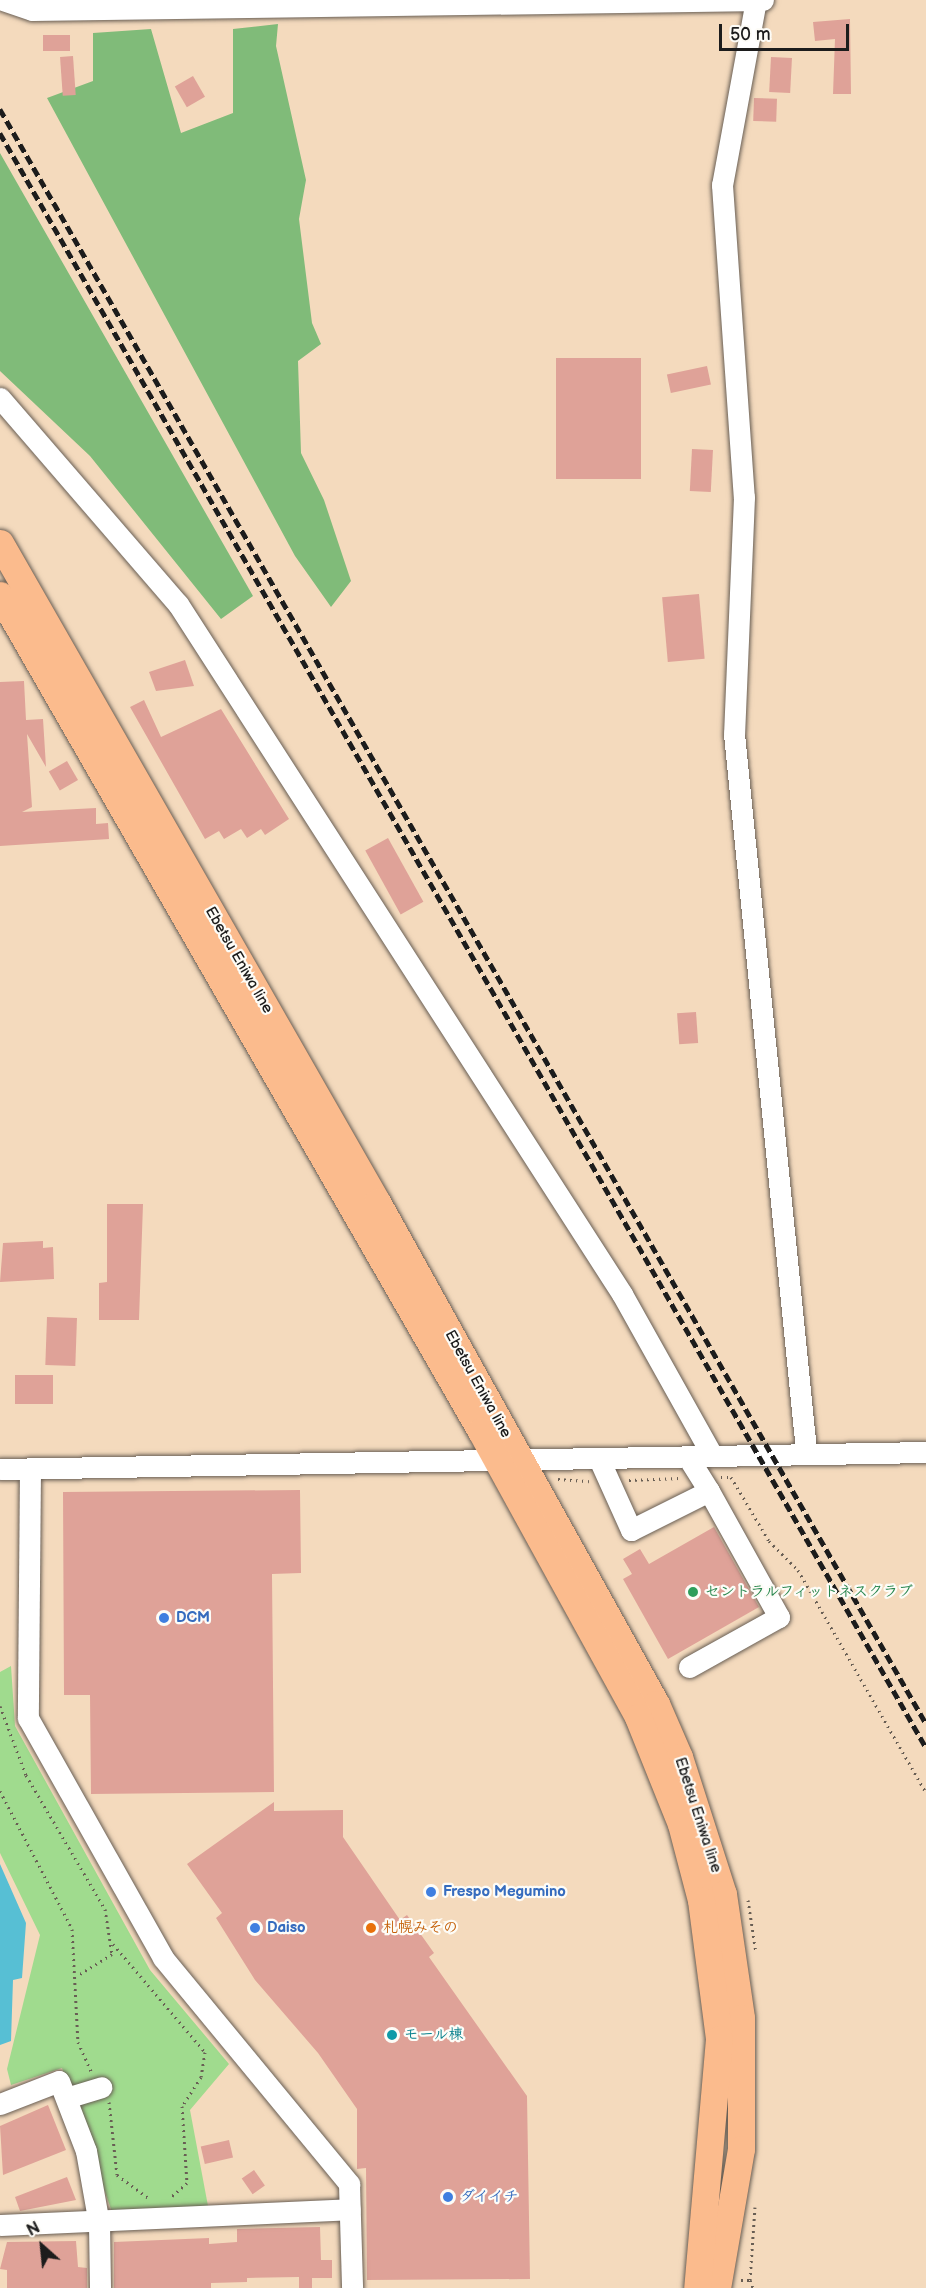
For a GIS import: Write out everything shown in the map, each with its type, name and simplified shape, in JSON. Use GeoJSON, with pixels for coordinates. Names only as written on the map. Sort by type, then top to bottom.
{"type":"FeatureCollection","features":[{"type":"Feature","properties":{"kind":"main road","name":"Ebetsu Eniwa line"},"geometry":{"type":"LineString","coordinates":[[0,543],[509,1462],[638,1717],[681,1824],[701,1900],[719,2039],[719,2084],[698,2288]]}},
{"type":"Feature","properties":{"kind":"main road","name":"Ebetsu Eniwa line"},"geometry":{"type":"LineString","coordinates":[[0,595],[509,1462],[656,1704],[693,1795],[723,1894],[741,2018],[744,2084],[741,2149],[717,2288]]}},
{"type":"Feature","properties":{"kind":"street"},"geometry":{"type":"LineString","coordinates":[[3,0],[33,10],[763,0]]}},
{"type":"Feature","properties":{"kind":"street"},"geometry":{"type":"LineString","coordinates":[[756,0],[723,184],[744,497],[734,734],[806,1450]]}},
{"type":"Feature","properties":{"kind":"street"},"geometry":{"type":"LineString","coordinates":[[0,398],[178,604],[622,1294],[712,1455]]}},
{"type":"Feature","properties":{"kind":"street"},"geometry":{"type":"LineString","coordinates":[[0,1469],[599,1460],[806,1450],[926,1452]]}},
{"type":"Feature","properties":{"kind":"street"},"geometry":{"type":"LineString","coordinates":[[688,1457],[779,1617],[689,1667]]}},
{"type":"Feature","properties":{"kind":"street"},"geometry":{"type":"LineString","coordinates":[[599,1460],[632,1530],[709,1491]]}},
{"type":"Feature","properties":{"kind":"street"},"geometry":{"type":"LineString","coordinates":[[30,1469],[28,1718],[163,1958],[349,2184],[352,2288]]}},
{"type":"Feature","properties":{"kind":"street"},"geometry":{"type":"LineString","coordinates":[[0,2104],[59,2081],[86,2151],[99,2224],[100,2288]]}},
{"type":"Feature","properties":{"kind":"street"},"geometry":{"type":"LineString","coordinates":[[66,2098],[101,2087]]}},
{"type":"Feature","properties":{"kind":"street"},"geometry":{"type":"LineString","coordinates":[[0,2225],[99,2224],[350,2209]]}},
{"type":"Feature","properties":{"kind":"path"},"geometry":{"type":"LineString","coordinates":[[0,1706],[26,1774],[105,1909],[113,1944],[205,2052],[201,2077],[182,2106],[187,2183],[164,2200]]}},
{"type":"Feature","properties":{"kind":"path"},"geometry":{"type":"LineString","coordinates":[[0,1791],[62,1905],[78,1974],[78,2042],[113,2113],[117,2175],[153,2200]]}},
{"type":"Feature","properties":{"kind":"path"},"geometry":{"type":"LineString","coordinates":[[78,1974],[103,1962],[113,1944]]}},
{"type":"Feature","properties":{"kind":"green space"},"geometry":{"type":"Polygon","coordinates":[[[278,24],[276,46],[306,180],[299,219],[312,323],[321,344],[298,361],[301,453],[324,500],[351,581],[331,607],[295,556],[47,98],[93,81],[93,33],[151,29],[181,133],[233,113],[233,29],[278,24]]]}},
{"type":"Feature","properties":{"kind":"green space"},"geometry":{"type":"Polygon","coordinates":[[[0,153],[253,596],[221,619],[90,456],[0,371],[0,153]]]}},
{"type":"Feature","properties":{"kind":"green space"},"geometry":{"type":"Polygon","coordinates":[[[11,1666],[15,1726],[150,1970],[229,2064],[190,2110],[208,2206],[112,2212],[62,2068],[11,2085],[7,2069],[40,1935],[0,1853],[0,1672],[11,1666]]]}},
{"type":"Feature","properties":{"kind":"water"},"geometry":{"type":"Polygon","coordinates":[[[0,1864],[26,1923],[22,1978],[13,1980],[11,2041],[0,2045],[0,1864]]]}},
{"type":"Feature","properties":{"kind":"building"},"geometry":{"type":"Polygon","coordinates":[[[850,19],[851,94],[833,94],[835,39],[815,41],[813,22],[850,19]]]}},
{"type":"Feature","properties":{"kind":"building"},"geometry":{"type":"Polygon","coordinates":[[[43,35],[70,35],[70,51],[43,51],[43,35]]]}},
{"type":"Feature","properties":{"kind":"building"},"geometry":{"type":"Polygon","coordinates":[[[73,56],[76,95],[63,96],[60,57],[73,56]]]}},
{"type":"Feature","properties":{"kind":"building"},"geometry":{"type":"Polygon","coordinates":[[[771,57],[792,58],[790,93],[769,92],[771,57]]]}},
{"type":"Feature","properties":{"kind":"building"},"geometry":{"type":"Polygon","coordinates":[[[193,76],[205,97],[187,107],[175,86],[193,76]]]}},
{"type":"Feature","properties":{"kind":"building"},"geometry":{"type":"Polygon","coordinates":[[[754,98],[777,99],[776,122],[753,121],[754,98]]]}},
{"type":"Feature","properties":{"kind":"building"},"geometry":{"type":"Polygon","coordinates":[[[556,358],[641,358],[641,479],[556,479],[556,358]]]}},
{"type":"Feature","properties":{"kind":"building"},"geometry":{"type":"Polygon","coordinates":[[[707,366],[711,385],[671,393],[667,375],[707,366]]]}},
{"type":"Feature","properties":{"kind":"building"},"geometry":{"type":"Polygon","coordinates":[[[692,449],[713,450],[711,492],[690,491],[692,449]]]}},
{"type":"Feature","properties":{"kind":"building"},"geometry":{"type":"Polygon","coordinates":[[[699,594],[705,659],[668,662],[662,597],[699,594]]]}},
{"type":"Feature","properties":{"kind":"building"},"geometry":{"type":"Polygon","coordinates":[[[185,660],[194,686],[156,691],[149,672],[185,660]]]}},
{"type":"Feature","properties":{"kind":"building"},"geometry":{"type":"Polygon","coordinates":[[[24,681],[26,720],[43,719],[46,767],[27,734],[32,807],[22,812],[96,808],[96,824],[108,823],[109,839],[0,846],[0,682],[24,681]]]}},
{"type":"Feature","properties":{"kind":"building"},"geometry":{"type":"Polygon","coordinates":[[[144,700],[161,737],[221,709],[289,819],[265,835],[261,829],[247,838],[241,829],[224,839],[219,831],[205,839],[130,707],[144,700]]]}},
{"type":"Feature","properties":{"kind":"building"},"geometry":{"type":"Polygon","coordinates":[[[67,761],[78,780],[60,791],[49,772],[67,761]]]}},
{"type":"Feature","properties":{"kind":"building"},"geometry":{"type":"Polygon","coordinates":[[[388,838],[423,902],[401,914],[365,851],[388,838]]]}},
{"type":"Feature","properties":{"kind":"building"},"geometry":{"type":"Polygon","coordinates":[[[696,1012],[698,1043],[679,1044],[677,1013],[696,1012]]]}},
{"type":"Feature","properties":{"kind":"building"},"geometry":{"type":"Polygon","coordinates":[[[107,1204],[143,1204],[139,1320],[99,1320],[99,1283],[107,1282],[107,1204]]]}},
{"type":"Feature","properties":{"kind":"building"},"geometry":{"type":"Polygon","coordinates":[[[43,1241],[43,1248],[53,1247],[54,1279],[0,1282],[3,1243],[43,1241]]]}},
{"type":"Feature","properties":{"kind":"building"},"geometry":{"type":"Polygon","coordinates":[[[47,1317],[77,1318],[75,1366],[45,1365],[47,1317]]]}},
{"type":"Feature","properties":{"kind":"building"},"geometry":{"type":"Polygon","coordinates":[[[15,1375],[53,1375],[53,1404],[15,1404],[15,1375]]]}},
{"type":"Feature","properties":{"kind":"building"},"geometry":{"type":"Polygon","coordinates":[[[300,1490],[301,1573],[272,1574],[274,1792],[91,1794],[90,1695],[64,1695],[63,1492],[300,1490]]]}},
{"type":"Feature","properties":{"kind":"building","name":"セントラルフィットネスクラブ"},"geometry":{"type":"Polygon","coordinates":[[[714,1527],[759,1607],[668,1659],[623,1579],[632,1574],[623,1559],[640,1549],[649,1564],[714,1527]]]}},
{"type":"Feature","properties":{"kind":"building","name":"モール棟"},"geometry":{"type":"Polygon","coordinates":[[[274,1802],[274,1811],[343,1810],[343,1837],[400,1920],[407,1915],[434,1953],[429,1957],[527,2096],[530,2279],[367,2280],[366,2168],[357,2169],[357,2109],[318,2053],[255,1980],[216,1918],[222,1913],[187,1864],[274,1802]]]}},
{"type":"Feature","properties":{"kind":"building"},"geometry":{"type":"Polygon","coordinates":[[[48,2105],[66,2150],[3,2175],[0,2126],[48,2105]]]}},
{"type":"Feature","properties":{"kind":"building"},"geometry":{"type":"Polygon","coordinates":[[[229,2140],[233,2158],[205,2164],[201,2147],[229,2140]]]}},
{"type":"Feature","properties":{"kind":"building"},"geometry":{"type":"Polygon","coordinates":[[[254,2170],[265,2186],[253,2194],[242,2179],[254,2170]]]}},
{"type":"Feature","properties":{"kind":"building"},"geometry":{"type":"Polygon","coordinates":[[[67,2177],[76,2200],[20,2211],[15,2197],[67,2177]]]}},
{"type":"Feature","properties":{"kind":"building"},"geometry":{"type":"Polygon","coordinates":[[[320,2227],[321,2260],[332,2260],[332,2278],[312,2278],[312,2288],[299,2288],[299,2277],[247,2278],[247,2282],[211,2283],[211,2288],[114,2288],[114,2242],[209,2238],[209,2244],[237,2242],[237,2229],[320,2227]]]}},
{"type":"Feature","properties":{"kind":"building"},"geometry":{"type":"Polygon","coordinates":[[[76,2241],[78,2267],[87,2268],[87,2288],[7,2288],[7,2270],[0,2269],[7,2242],[76,2241]]]}},
{"type":"Feature","properties":{"kind":"railway"},"geometry":{"type":"LineString","coordinates":[[0,109],[926,1723]]}},
{"type":"Feature","properties":{"kind":"railway"},"geometry":{"type":"LineString","coordinates":[[0,133],[926,1747]]}},
{"type":"Feature","properties":{"kind":"place","name":"セントラルフィットネスクラブ"},"geometry":{"type":"Point","coordinates":[693,1592]}},
{"type":"Feature","properties":{"kind":"place","name":"DCM"},"geometry":{"type":"Point","coordinates":[164,1618]}},
{"type":"Feature","properties":{"kind":"place","name":"Frespo Megumino"},"geometry":{"type":"Point","coordinates":[431,1892]}},
{"type":"Feature","properties":{"kind":"place","name":"Daiso"},"geometry":{"type":"Point","coordinates":[255,1928]}},
{"type":"Feature","properties":{"kind":"place","name":"札幌みその"},"geometry":{"type":"Point","coordinates":[371,1928]}},
{"type":"Feature","properties":{"kind":"place","name":"モール棟"},"geometry":{"type":"Point","coordinates":[392,2035]}},
{"type":"Feature","properties":{"kind":"place","name":"ダイイチ"},"geometry":{"type":"Point","coordinates":[448,2197]}}]}
